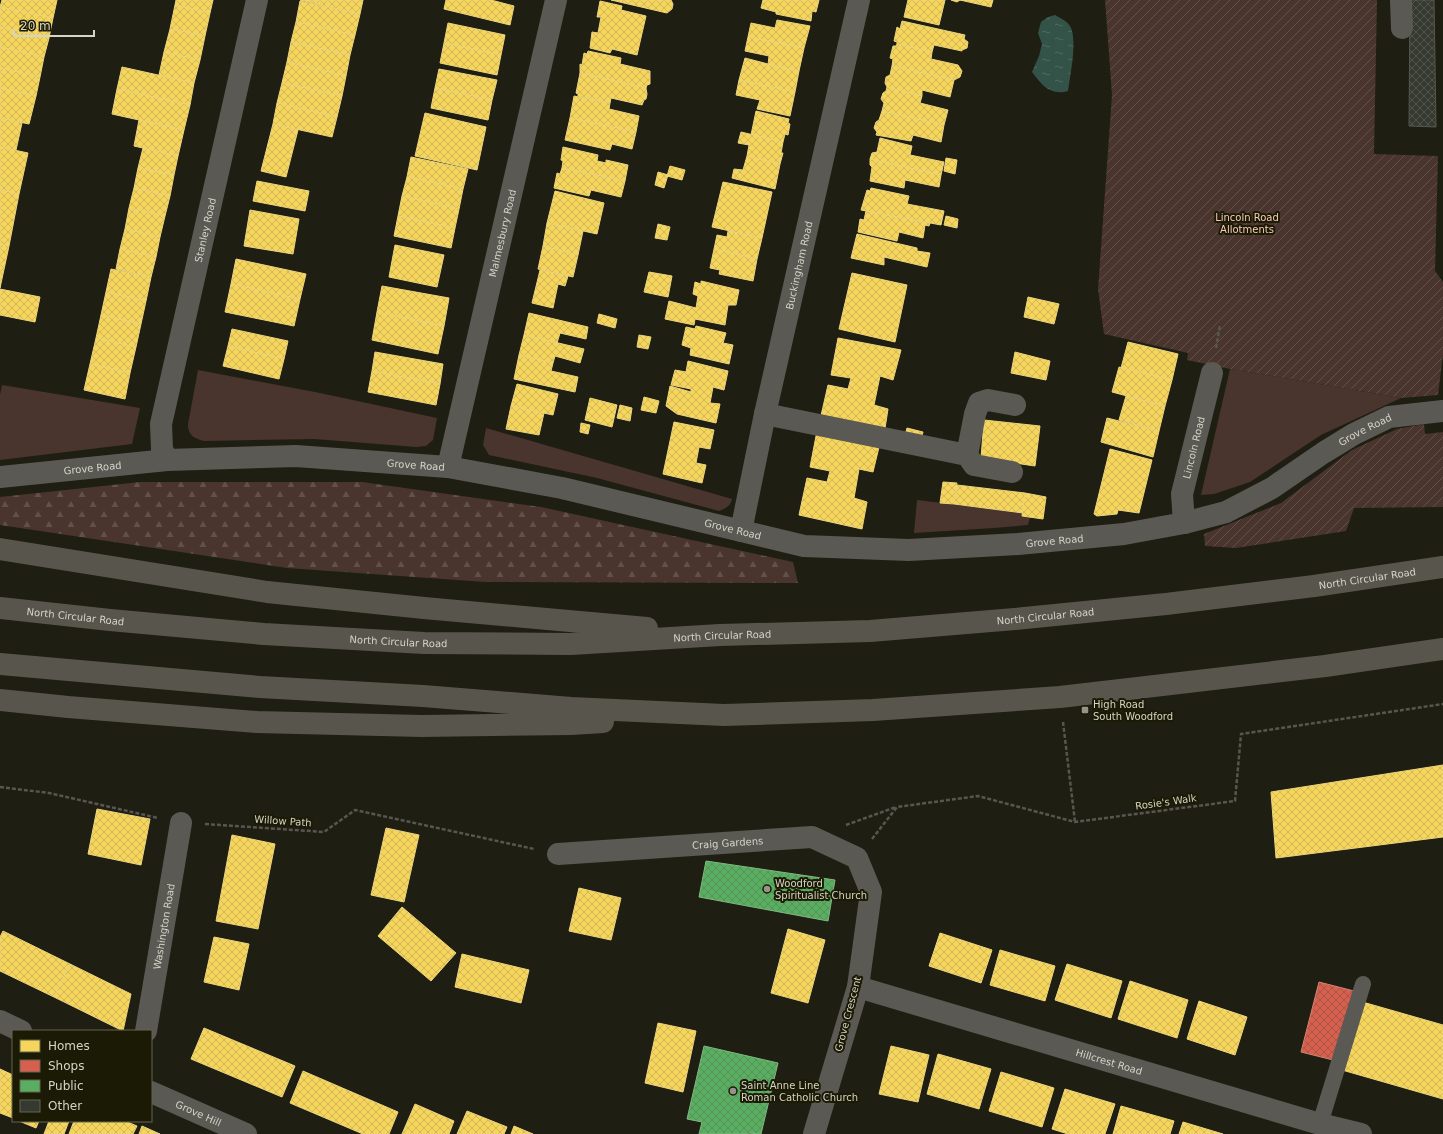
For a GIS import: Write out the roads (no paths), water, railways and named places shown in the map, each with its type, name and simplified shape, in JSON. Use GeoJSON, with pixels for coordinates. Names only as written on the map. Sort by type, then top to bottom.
{"type":"FeatureCollection","features":[{"type":"Feature","properties":{"kind":"highway"},"geometry":{"type":"LineString","coordinates":[[0,549],[267,592],[440,610],[720,635]]}},
{"type":"Feature","properties":{"kind":"highway","name":"North Circular Road"},"geometry":{"type":"LineString","coordinates":[[0,608],[264,634],[424,643],[571,644],[720,635],[870,631],[1016,619],[1174,603],[1314,586],[1443,567]]}},
{"type":"Feature","properties":{"kind":"highway"},"geometry":{"type":"LineString","coordinates":[[0,700],[257,722],[422,726],[571,724],[724,715],[873,710],[1060,697],[1325,666],[1443,650]]}},
{"type":"Feature","properties":{"kind":"highway"},"geometry":{"type":"LineString","coordinates":[[0,664],[260,687],[423,696],[571,708],[724,715]]}},
{"type":"Feature","properties":{"kind":"street","name":"Stanley Road"},"geometry":{"type":"LineString","coordinates":[[167,460],[162,449],[161,424],[257,0]]}},
{"type":"Feature","properties":{"kind":"street","name":"Malmesbury Road"},"geometry":{"type":"LineString","coordinates":[[448,467],[556,0]]}},
{"type":"Feature","properties":{"kind":"street","name":"Buckingham Road"},"geometry":{"type":"LineString","coordinates":[[740,531],[859,0]]}},
{"type":"Feature","properties":{"kind":"street"},"geometry":{"type":"LineString","coordinates":[[1401,0],[1402,28]]}},
{"type":"Feature","properties":{"kind":"street","name":"Lincoln Road"},"geometry":{"type":"LineString","coordinates":[[1184,523],[1182,494],[1212,373]]}},
{"type":"Feature","properties":{"kind":"street"},"geometry":{"type":"LineString","coordinates":[[967,455],[975,414],[979,402],[988,400],[1015,405]]}},
{"type":"Feature","properties":{"kind":"street","name":"Grove Road"},"geometry":{"type":"LineString","coordinates":[[0,477],[167,460],[296,456],[448,467],[562,488],[804,546],[909,550],[1018,544],[1124,534],[1184,523],[1226,512],[1272,488],[1354,434],[1389,417],[1443,411]]}},
{"type":"Feature","properties":{"kind":"street"},"geometry":{"type":"LineString","coordinates":[[765,414],[967,455],[974,465],[1012,472]]}},
{"type":"Feature","properties":{"kind":"street","name":"Washington Road"},"geometry":{"type":"LineString","coordinates":[[146,1030],[181,823]]}},
{"type":"Feature","properties":{"kind":"street","name":"Craig Gardens"},"geometry":{"type":"LineString","coordinates":[[558,854],[812,837],[857,858],[871,892]]}},
{"type":"Feature","properties":{"kind":"street","name":"Grove Crescent"},"geometry":{"type":"LineString","coordinates":[[814,1134],[858,988],[871,892]]}},
{"type":"Feature","properties":{"kind":"street","name":"Hillcrest Road"},"geometry":{"type":"LineString","coordinates":[[858,988],[1320,1124],[1361,1134]]}},
{"type":"Feature","properties":{"kind":"street"},"geometry":{"type":"LineString","coordinates":[[0,1021],[19,1030]]}},
{"type":"Feature","properties":{"kind":"street","name":"Grove Hill"},"geometry":{"type":"LineString","coordinates":[[152,1092],[246,1134]]}},
{"type":"Feature","properties":{"kind":"lane"},"geometry":{"type":"LineString","coordinates":[[1320,1124],[1362,984]]}},
{"type":"Feature","properties":{"kind":"water"},"geometry":{"type":"Polygon","coordinates":[[[1055,15],[1069,24],[1073,40],[1073,58],[1068,91],[1062,92],[1051,91],[1039,81],[1032,72],[1039,56],[1042,44],[1038,33],[1041,22],[1048,17],[1055,15]]]}},
{"type":"Feature","properties":{"kind":"place","name":"High Road South Woodford"},"geometry":{"type":"Point","coordinates":[1085,710]}},
{"type":"Feature","properties":{"kind":"place","name":"Woodford Spiritualist Church"},"geometry":{"type":"Point","coordinates":[767,889]}},
{"type":"Feature","properties":{"kind":"place","name":"Saint Anne Line Roman Catholic Church"},"geometry":{"type":"Point","coordinates":[733,1091]}},
{"type":"Feature","properties":{"kind":"park label","name":"Lincoln Road Allotments"},"geometry":{"type":"Point","coordinates":[1247,222]}}]}
